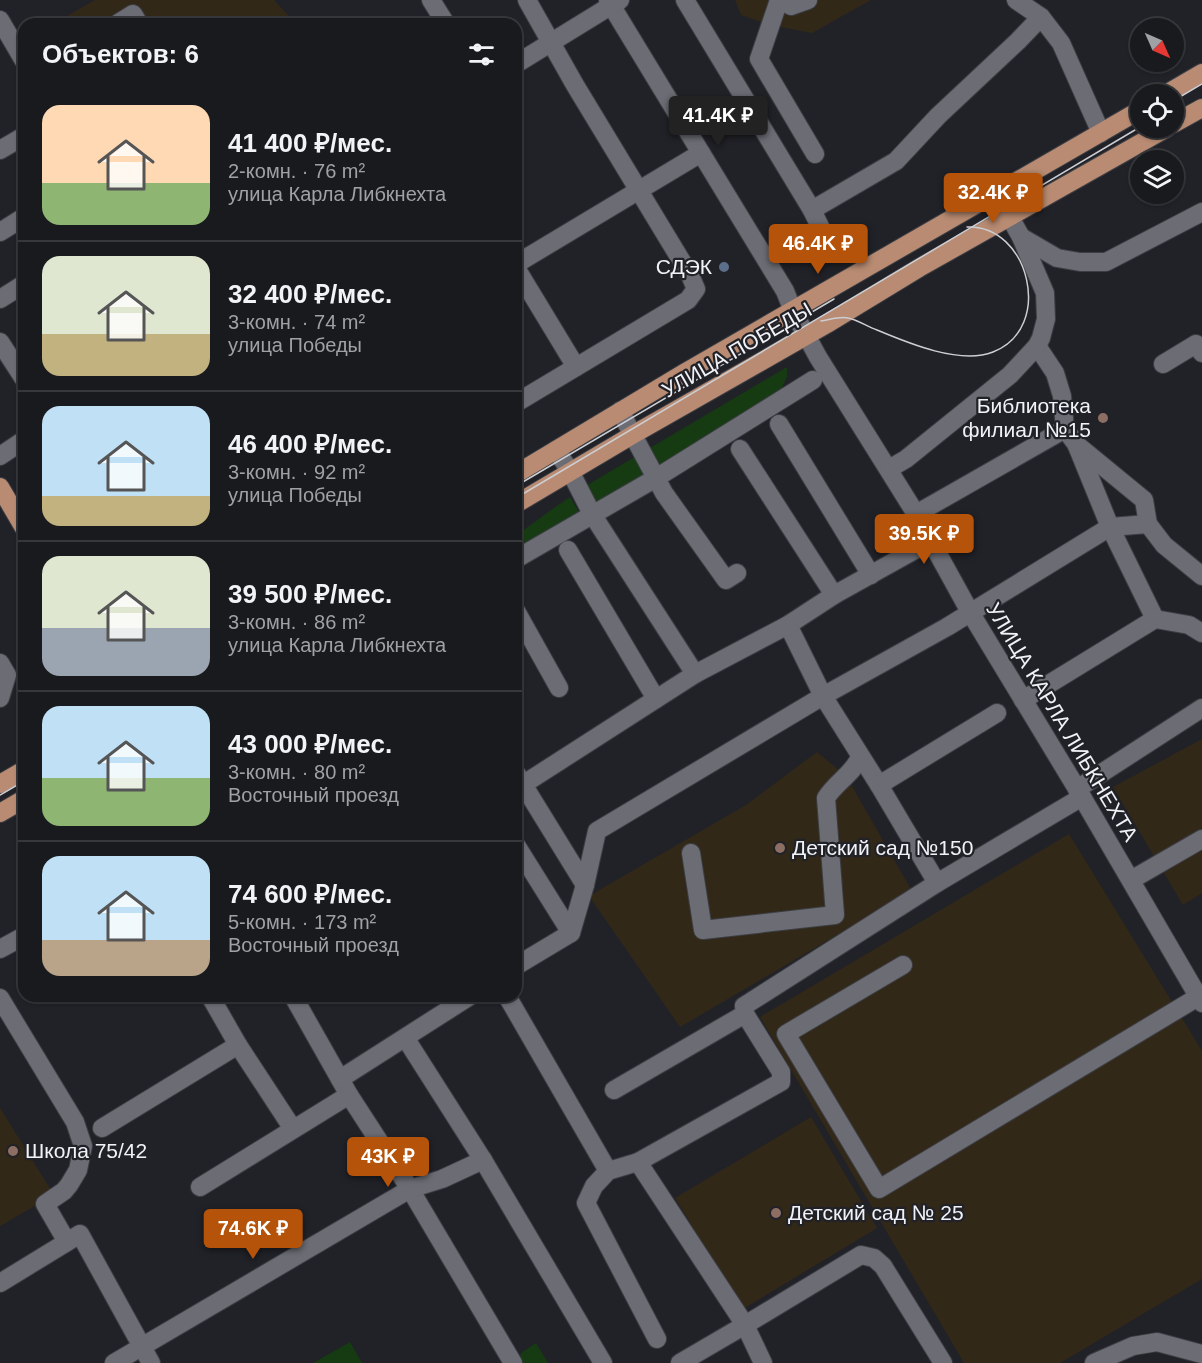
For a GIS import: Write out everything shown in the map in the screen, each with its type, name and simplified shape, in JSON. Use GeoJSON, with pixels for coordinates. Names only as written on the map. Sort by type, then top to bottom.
{"type":"FeatureCollection","features":[{"type":"Feature","properties":{"kind":"main road"},"geometry":{"type":"LineString","coordinates":[[1183,84],[1202,73]]}},
{"type":"Feature","properties":{"kind":"main road"},"geometry":{"type":"LineString","coordinates":[[1184,118],[1202,108]]}},
{"type":"Feature","properties":{"kind":"main road","name":"УЛИЦА ПОБЕДЫ"},"geometry":{"type":"LineString","coordinates":[[522,470],[620,411],[1130,116]]}},
{"type":"Feature","properties":{"kind":"main road","name":"УЛИЦА ПОБЕДЫ"},"geometry":{"type":"LineString","coordinates":[[522,500],[807,336],[919,268],[1150,138]]}},
{"type":"Feature","properties":{"kind":"main road"},"geometry":{"type":"LineString","coordinates":[[0,487],[18,518]]}},
{"type":"Feature","properties":{"kind":"main road"},"geometry":{"type":"LineString","coordinates":[[0,784],[18,774]]}},
{"type":"Feature","properties":{"kind":"main road"},"geometry":{"type":"LineString","coordinates":[[0,813],[18,802]]}},
{"type":"Feature","properties":{"kind":"street"},"geometry":{"type":"LineString","coordinates":[[431,0],[442,18]]}},
{"type":"Feature","properties":{"kind":"street"},"geometry":{"type":"LineString","coordinates":[[522,400],[687,300],[696,289],[690,275],[527,0]]}},
{"type":"Feature","properties":{"kind":"street"},"geometry":{"type":"LineString","coordinates":[[685,0],[812,210],[825,237]]}},
{"type":"Feature","properties":{"kind":"street"},"geometry":{"type":"LineString","coordinates":[[808,0],[791,6],[780,0],[759,59],[815,154]]}},
{"type":"Feature","properties":{"kind":"street"},"geometry":{"type":"LineString","coordinates":[[1016,0],[1041,18],[1061,43],[1101,133]]}},
{"type":"Feature","properties":{"kind":"street"},"geometry":{"type":"LineString","coordinates":[[522,60],[613,2]]}},
{"type":"Feature","properties":{"kind":"street","name":"УЛИЦА КАРЛА ЛИБКНЕХТА"},"geometry":{"type":"LineString","coordinates":[[613,2],[785,291],[818,357],[916,514],[970,612],[1080,793],[1200,1000]]}},
{"type":"Feature","properties":{"kind":"street"},"geometry":{"type":"LineString","coordinates":[[812,210],[896,161],[938,116],[1041,18]]}},
{"type":"Feature","properties":{"kind":"street"},"geometry":{"type":"LineString","coordinates":[[0,20],[18,51]]}},
{"type":"Feature","properties":{"kind":"street"},"geometry":{"type":"LineString","coordinates":[[0,150],[18,140]]}},
{"type":"Feature","properties":{"kind":"street"},"geometry":{"type":"LineString","coordinates":[[522,262],[701,153]]}},
{"type":"Feature","properties":{"kind":"street"},"geometry":{"type":"LineString","coordinates":[[889,469],[906,459],[995,387],[1037,346],[1046,319],[1045,293],[1021,237],[997,194]]}},
{"type":"Feature","properties":{"kind":"street"},"geometry":{"type":"LineString","coordinates":[[1021,237],[1057,258],[1080,262],[1106,262],[1197,215]]}},
{"type":"Feature","properties":{"kind":"street"},"geometry":{"type":"LineString","coordinates":[[0,232],[18,221]]}},
{"type":"Feature","properties":{"kind":"street"},"geometry":{"type":"LineString","coordinates":[[522,276],[576,367]]}},
{"type":"Feature","properties":{"kind":"street"},"geometry":{"type":"LineString","coordinates":[[0,298],[18,288]]}},
{"type":"Feature","properties":{"kind":"street"},"geometry":{"type":"LineString","coordinates":[[0,342],[18,370]]}},
{"type":"Feature","properties":{"kind":"street"},"geometry":{"type":"LineString","coordinates":[[1163,364],[1196,344],[1202,353]]}},
{"type":"Feature","properties":{"kind":"street"},"geometry":{"type":"LineString","coordinates":[[1037,346],[1055,373],[1062,396],[1065,429],[1077,444],[1144,500],[1148,524],[1164,545],[1202,576]]}},
{"type":"Feature","properties":{"kind":"street"},"geometry":{"type":"LineString","coordinates":[[522,555],[656,478],[813,380]]}},
{"type":"Feature","properties":{"kind":"street"},"geometry":{"type":"LineString","coordinates":[[620,411],[664,493],[726,580],[737,573]]}},
{"type":"Feature","properties":{"kind":"street"},"geometry":{"type":"LineString","coordinates":[[779,424],[871,575]]}},
{"type":"Feature","properties":{"kind":"street"},"geometry":{"type":"LineString","coordinates":[[916,514],[1065,429]]}},
{"type":"Feature","properties":{"kind":"street"},"geometry":{"type":"LineString","coordinates":[[0,456],[18,444]]}},
{"type":"Feature","properties":{"kind":"street"},"geometry":{"type":"LineString","coordinates":[[1077,444],[1110,527],[1155,619]]}},
{"type":"Feature","properties":{"kind":"street"},"geometry":{"type":"LineString","coordinates":[[740,449],[834,595]]}},
{"type":"Feature","properties":{"kind":"street"},"geometry":{"type":"LineString","coordinates":[[556,450],[570,471],[592,514],[695,674]]}},
{"type":"Feature","properties":{"kind":"street"},"geometry":{"type":"LineString","coordinates":[[522,962],[571,933],[597,831],[1110,527],[1148,524]]}},
{"type":"Feature","properties":{"kind":"street"},"geometry":{"type":"LineString","coordinates":[[522,780],[695,674],[788,625],[834,595],[931,541]]}},
{"type":"Feature","properties":{"kind":"street"},"geometry":{"type":"LineString","coordinates":[[568,549],[656,699]]}},
{"type":"Feature","properties":{"kind":"street"},"geometry":{"type":"LineString","coordinates":[[1023,700],[1155,619],[1189,625],[1202,633]]}},
{"type":"Feature","properties":{"kind":"street"},"geometry":{"type":"LineString","coordinates":[[522,622],[559,688]]}},
{"type":"Feature","properties":{"kind":"street"},"geometry":{"type":"LineString","coordinates":[[788,625],[823,696],[937,883]]}},
{"type":"Feature","properties":{"kind":"street"},"geometry":{"type":"LineString","coordinates":[[0,663],[7,675],[0,698]]}},
{"type":"Feature","properties":{"kind":"street"},"geometry":{"type":"LineString","coordinates":[[657,1339],[586,1203],[594,1186],[608,1171],[638,1162],[781,1082],[781,1072],[745,1014],[744,1006],[1080,793],[1202,708]]}},
{"type":"Feature","properties":{"kind":"street"},"geometry":{"type":"LineString","coordinates":[[879,785],[997,713]]}},
{"type":"Feature","properties":{"kind":"street"},"geometry":{"type":"LineString","coordinates":[[692,853],[703,930],[835,915],[826,798],[833,787],[855,768],[860,757]]}},
{"type":"Feature","properties":{"kind":"street"},"geometry":{"type":"LineString","coordinates":[[522,788],[585,885]]}},
{"type":"Feature","properties":{"kind":"street"},"geometry":{"type":"LineString","coordinates":[[1131,880],[1202,839]]}},
{"type":"Feature","properties":{"kind":"street"},"geometry":{"type":"LineString","coordinates":[[522,855],[571,933]]}},
{"type":"Feature","properties":{"kind":"street"},"geometry":{"type":"LineString","coordinates":[[0,949],[18,939]]}},
{"type":"Feature","properties":{"kind":"street"},"geometry":{"type":"LineString","coordinates":[[903,965],[786,1034],[879,1189],[1200,1000]]}},
{"type":"Feature","properties":{"kind":"street"},"geometry":{"type":"LineString","coordinates":[[0,998],[75,1122],[83,1146],[78,1170],[69,1185],[45,1204],[68,1242]]}},
{"type":"Feature","properties":{"kind":"street"},"geometry":{"type":"LineString","coordinates":[[213,1002],[238,1045],[293,1129]]}},
{"type":"Feature","properties":{"kind":"street"},"geometry":{"type":"LineString","coordinates":[[298,1002],[345,1087],[410,1189],[513,1363]]}},
{"type":"Feature","properties":{"kind":"street"},"geometry":{"type":"LineString","coordinates":[[200,1187],[293,1129],[406,1039],[462,1002]]}},
{"type":"Feature","properties":{"kind":"street"},"geometry":{"type":"LineString","coordinates":[[510,1002],[608,1171]]}},
{"type":"Feature","properties":{"kind":"street"},"geometry":{"type":"LineString","coordinates":[[614,1090],[745,1014]]}},
{"type":"Feature","properties":{"kind":"street"},"geometry":{"type":"LineString","coordinates":[[406,1039],[483,1160],[603,1363]]}},
{"type":"Feature","properties":{"kind":"street"},"geometry":{"type":"LineString","coordinates":[[102,1128],[238,1045]]}},
{"type":"Feature","properties":{"kind":"street"},"geometry":{"type":"LineString","coordinates":[[114,1363],[410,1189],[442,1179],[483,1160]]}},
{"type":"Feature","properties":{"kind":"street"},"geometry":{"type":"LineString","coordinates":[[638,1162],[745,1325],[763,1363]]}},
{"type":"Feature","properties":{"kind":"street"},"geometry":{"type":"LineString","coordinates":[[0,1283],[80,1234],[151,1363]]}},
{"type":"Feature","properties":{"kind":"street"},"geometry":{"type":"LineString","coordinates":[[680,1363],[861,1255],[874,1258],[883,1266],[943,1363]]}},
{"type":"Feature","properties":{"kind":"street"},"geometry":{"type":"LineString","coordinates":[[1094,1363],[1132,1346],[1157,1342],[1175,1355],[1202,1354]]}},
{"type":"Feature","properties":{"kind":"shaded area"},"geometry":{"type":"Polygon","coordinates":[[[95,0],[274,0],[290,18],[64,18],[95,0]]]}},
{"type":"Feature","properties":{"kind":"shaded area"},"geometry":{"type":"Polygon","coordinates":[[[735,0],[871,0],[812,33],[770,25],[741,15],[735,0]]]}},
{"type":"Feature","properties":{"kind":"shaded area"},"geometry":{"type":"Polygon","coordinates":[[[1202,739],[1202,893],[1183,905],[1113,787],[1202,739]]]}},
{"type":"Feature","properties":{"kind":"shaded area","name":"Детский сад №150"},"geometry":{"type":"Polygon","coordinates":[[[817,752],[846,776],[912,891],[680,1027],[589,896],[746,805],[817,752]]]}},
{"type":"Feature","properties":{"kind":"shaded area"},"geometry":{"type":"Polygon","coordinates":[[[1069,834],[1202,1051],[1202,1279],[1060,1363],[964,1363],[760,1017],[1069,834]]]}},
{"type":"Feature","properties":{"kind":"shaded area","name":"Школа 75/42"},"geometry":{"type":"Polygon","coordinates":[[[0,1108],[54,1195],[0,1226],[0,1108]]]}},
{"type":"Feature","properties":{"kind":"shaded area","name":"Детский сад № 25"},"geometry":{"type":"Polygon","coordinates":[[[811,1117],[877,1228],[743,1309],[675,1198],[811,1117]]]}},
{"type":"Feature","properties":{"kind":"green space"},"geometry":{"type":"Polygon","coordinates":[[[787,367],[787,377],[778,396],[595,505],[584,487],[787,367]]]}},
{"type":"Feature","properties":{"kind":"green space"},"geometry":{"type":"Polygon","coordinates":[[[570,497],[580,514],[522,548],[522,531],[570,497]]]}},
{"type":"Feature","properties":{"kind":"green space"},"geometry":{"type":"Polygon","coordinates":[[[350,1342],[362,1363],[313,1363],[350,1342]]]}},
{"type":"Feature","properties":{"kind":"green space"},"geometry":{"type":"Polygon","coordinates":[[[536,1343],[548,1363],[523,1363],[521,1353],[536,1343]]]}},
{"type":"Feature","properties":{"kind":"tram line"},"geometry":{"type":"LineString","coordinates":[[1184,95],[1202,84]]}},
{"type":"Feature","properties":{"kind":"tram line"},"geometry":{"type":"LineString","coordinates":[[522,494],[1130,133]]}},
{"type":"Feature","properties":{"kind":"tram line"},"geometry":{"type":"LineString","coordinates":[[821,321],[848,318],[934,351],[965,356],[993,352],[1012,340],[1024,322],[1028,301],[1026,279],[1019,259],[1006,242],[988,231],[967,227]]}},
{"type":"Feature","properties":{"kind":"tram line"},"geometry":{"type":"LineString","coordinates":[[522,482],[834,299]]}},
{"type":"Feature","properties":{"kind":"tram line"},"geometry":{"type":"LineString","coordinates":[[0,795],[18,784]]}},
{"type":"Feature","properties":{"kind":"place","name":"СДЭК"},"geometry":{"type":"Point","coordinates":[724,267]}},
{"type":"Feature","properties":{"kind":"place","name":"Библиотека филиал №15"},"geometry":{"type":"Point","coordinates":[1103,418]}},
{"type":"Feature","properties":{"kind":"place","name":"Детский сад №150"},"geometry":{"type":"Point","coordinates":[780,848]}},
{"type":"Feature","properties":{"kind":"place","name":"Школа 75/42"},"geometry":{"type":"Point","coordinates":[13,1151]}},
{"type":"Feature","properties":{"kind":"place","name":"Детский сад № 25"},"geometry":{"type":"Point","coordinates":[776,1213]}}]}
